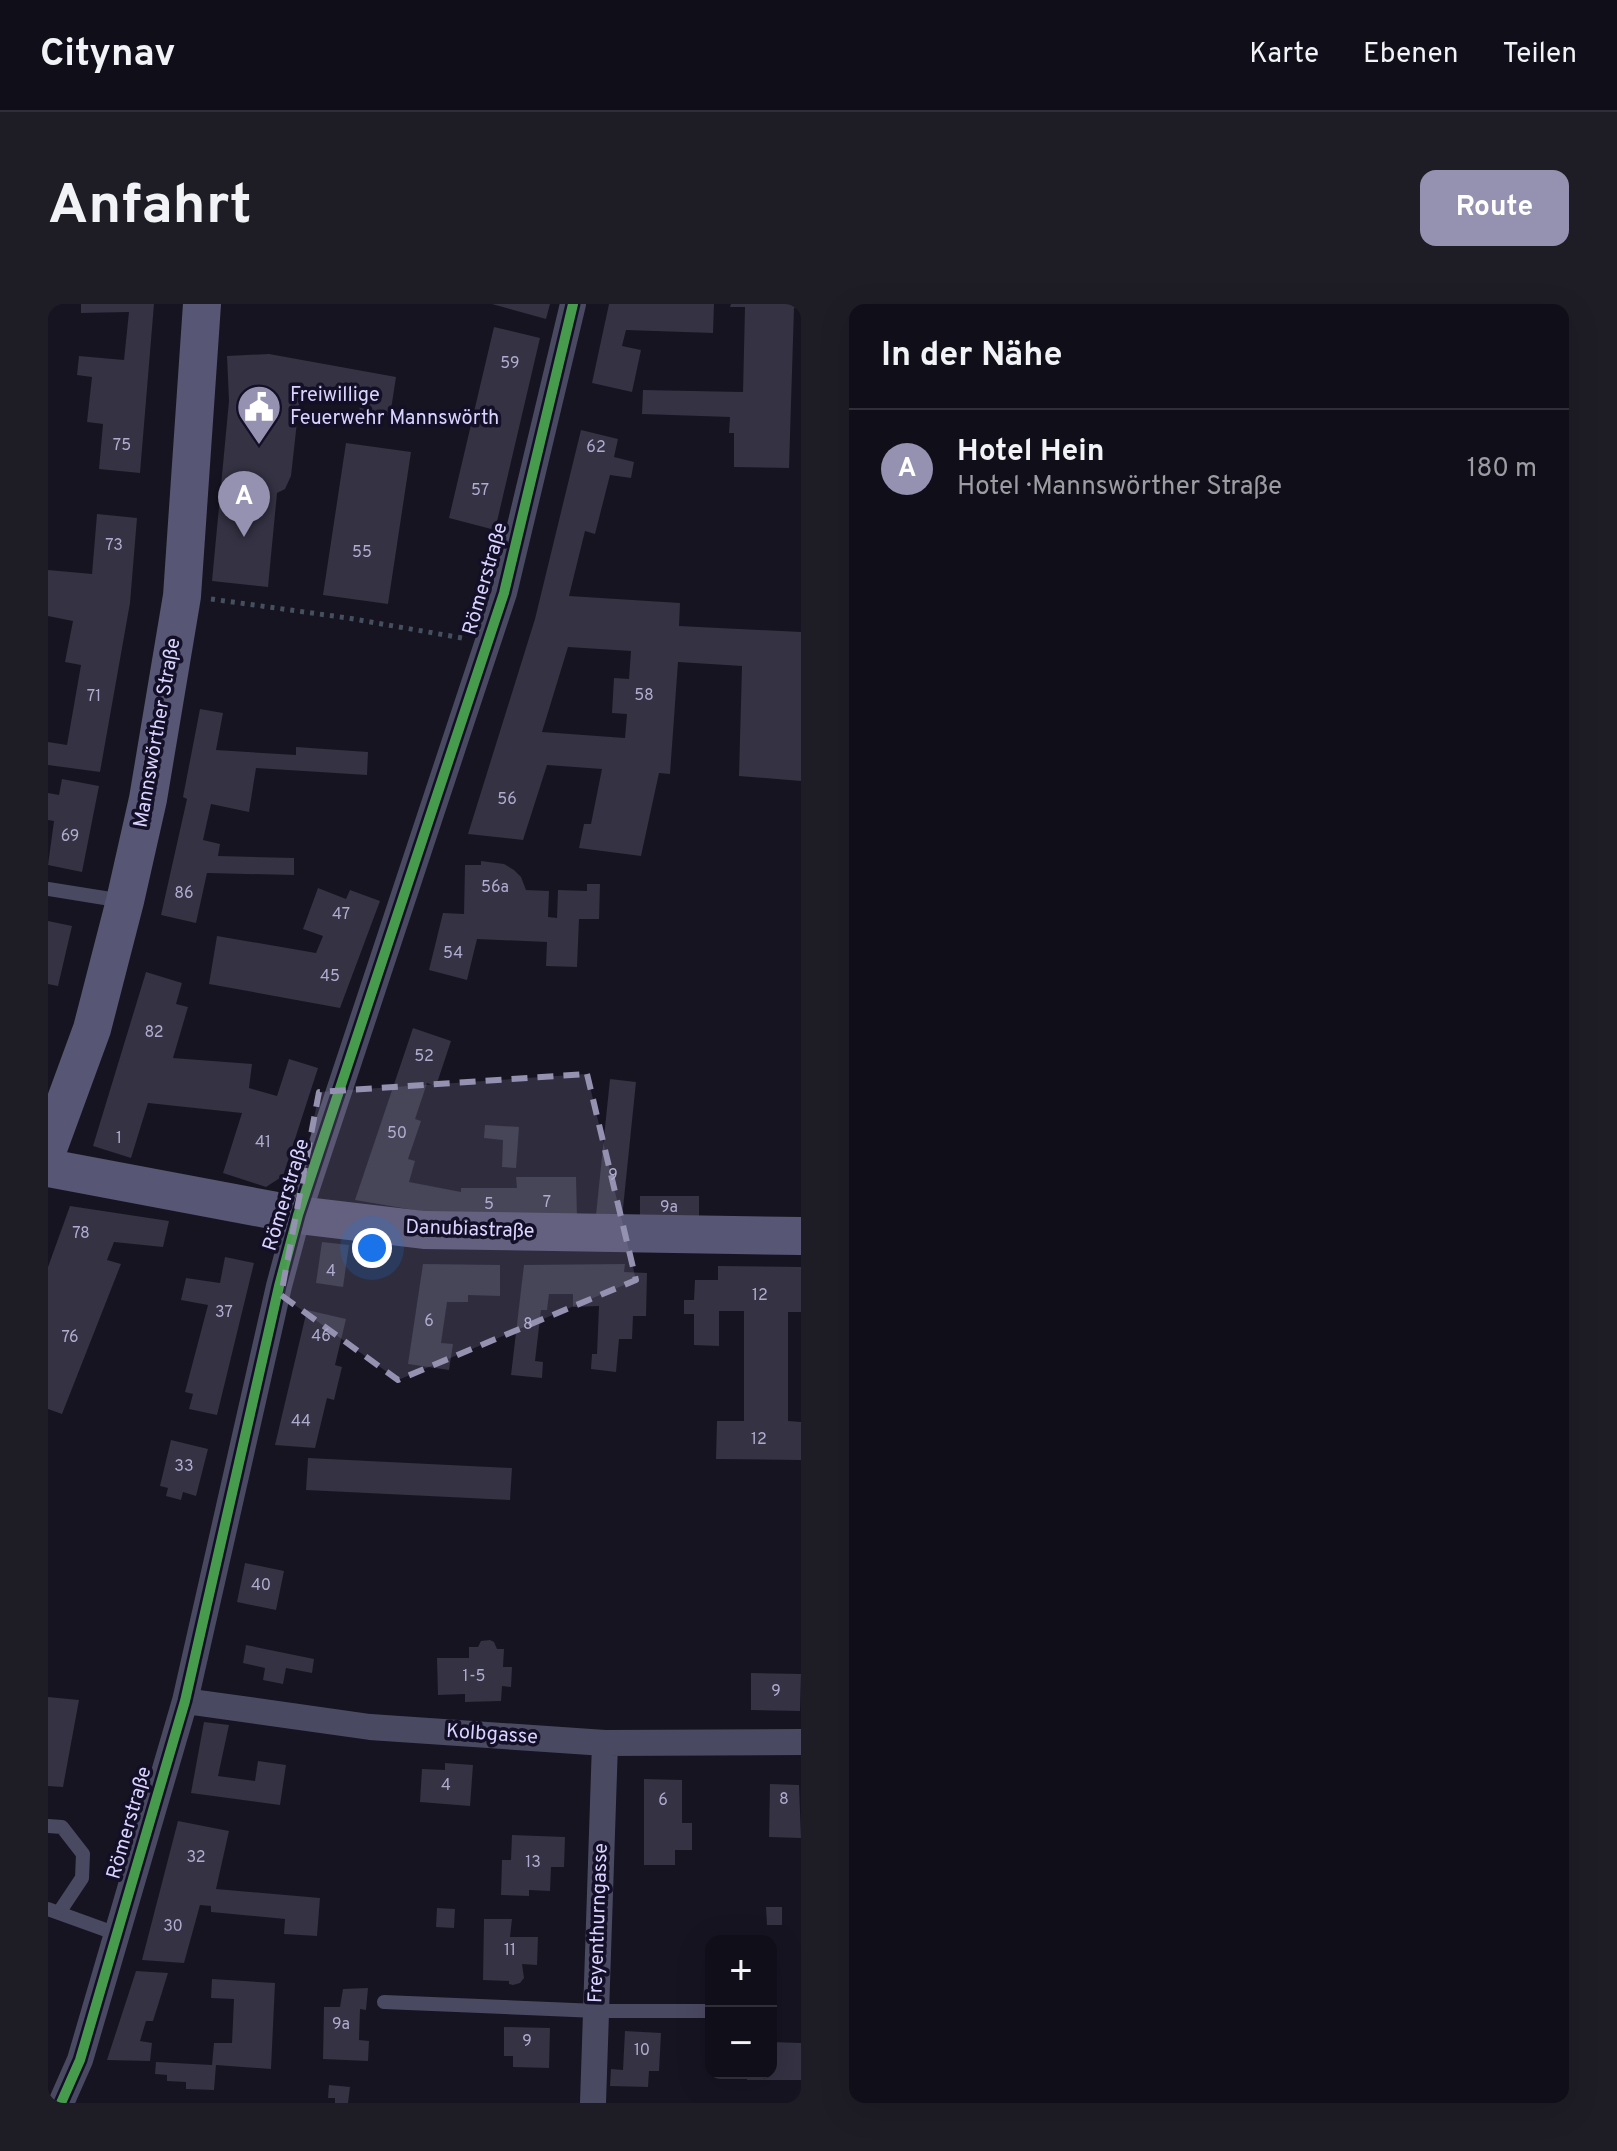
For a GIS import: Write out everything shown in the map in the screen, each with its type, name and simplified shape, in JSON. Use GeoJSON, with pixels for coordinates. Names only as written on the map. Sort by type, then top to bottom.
{"type":"FeatureCollection","features":[{"type":"Feature","properties":{"kind":"main road","name":"Mannswörther Straße"},"geometry":{"type":"LineString","coordinates":[[48,1149],[92,1029],[148,799],[182,596],[202,304]]}},
{"type":"Feature","properties":{"kind":"main road","name":"Danubiastraße"},"geometry":{"type":"LineString","coordinates":[[48,1168],[298,1215],[424,1230],[801,1236]]}},
{"type":"Feature","properties":{"kind":"street","name":"Römerstraße"},"geometry":{"type":"LineString","coordinates":[[61,2103],[80,2060],[185,1701],[279,1286],[298,1215],[504,593],[573,304]]}},
{"type":"Feature","properties":{"kind":"street","name":"Kolbgasse"},"geometry":{"type":"LineString","coordinates":[[185,1701],[370,1727],[605,1743],[801,1742]]}},
{"type":"Feature","properties":{"kind":"street","name":"Freyenthurngasse"},"geometry":{"type":"LineString","coordinates":[[593,2103],[605,1743]]}},
{"type":"Feature","properties":{"kind":"lane"},"geometry":{"type":"LineString","coordinates":[[48,889],[125,901]]}},
{"type":"Feature","properties":{"kind":"lane"},"geometry":{"type":"LineString","coordinates":[[48,1826],[62,1827],[83,1854],[82,1878],[54,1910],[117,1934]]}},
{"type":"Feature","properties":{"kind":"lane"},"geometry":{"type":"LineString","coordinates":[[384,2002],[597,2011],[705,2011]]}},
{"type":"Feature","properties":{"kind":"path"},"geometry":{"type":"LineString","coordinates":[[182,596],[348,618],[487,643]]}},
{"type":"Feature","properties":{"kind":"highlighted area"},"geometry":{"type":"Polygon","coordinates":[[[587,1074],[636,1280],[398,1380],[281,1295],[319,1092],[587,1074]]]}},
{"type":"Feature","properties":{"kind":"building"},"geometry":{"type":"Polygon","coordinates":[[[81,304],[154,304],[140,473],[99,469],[103,424],[87,422],[92,377],[77,375],[79,356],[124,360],[129,312],[81,313],[81,304]]]}},
{"type":"Feature","properties":{"kind":"building"},"geometry":{"type":"Polygon","coordinates":[[[492,304],[550,304],[546,319],[492,304]]]}},
{"type":"Feature","properties":{"kind":"building"},"geometry":{"type":"Polygon","coordinates":[[[609,304],[714,304],[713,333],[626,330],[622,346],[641,350],[632,392],[592,383],[609,304]]]}},
{"type":"Feature","properties":{"kind":"building"},"geometry":{"type":"Polygon","coordinates":[[[731,304],[801,304],[801,309],[794,308],[789,468],[734,467],[734,433],[729,433],[730,417],[642,414],[643,390],[743,392],[745,307],[730,307],[731,304]]]}},
{"type":"Feature","properties":{"kind":"building"},"geometry":{"type":"Polygon","coordinates":[[[494,327],[540,338],[495,530],[449,518],[494,327]]]}},
{"type":"Feature","properties":{"kind":"building","name":"Freiwillige Feuerwehr Mannswörth"},"geometry":{"type":"Polygon","coordinates":[[[269,354],[396,377],[390,416],[359,411],[362,396],[301,386],[291,476],[285,489],[277,493],[268,587],[212,581],[229,401],[227,356],[269,354]]]}},
{"type":"Feature","properties":{"kind":"building"},"geometry":{"type":"Polygon","coordinates":[[[581,430],[618,439],[614,457],[634,462],[631,478],[610,475],[595,534],[585,531],[569,596],[680,603],[679,626],[801,632],[801,781],[739,776],[742,666],[678,662],[670,774],[659,773],[641,856],[579,848],[584,824],[591,824],[602,769],[547,765],[523,840],[468,834],[535,619],[581,430]],[[568,647],[542,732],[625,738],[627,714],[612,713],[614,678],[629,679],[631,651],[568,647]]]}},
{"type":"Feature","properties":{"kind":"building"},"geometry":{"type":"Polygon","coordinates":[[[346,443],[411,452],[388,604],[323,595],[346,443]]]}},
{"type":"Feature","properties":{"kind":"building"},"geometry":{"type":"Polygon","coordinates":[[[97,514],[137,518],[130,603],[100,772],[48,765],[48,742],[67,745],[81,665],[65,662],[73,621],[48,616],[48,570],[92,574],[97,514]]]}},
{"type":"Feature","properties":{"kind":"building"},"geometry":{"type":"Polygon","coordinates":[[[200,709],[223,713],[216,750],[296,755],[296,747],[368,752],[367,775],[256,768],[249,812],[211,804],[203,840],[220,844],[218,856],[294,858],[294,875],[207,873],[196,923],[161,915],[187,799],[183,797],[200,709]]]}},
{"type":"Feature","properties":{"kind":"building"},"geometry":{"type":"Polygon","coordinates":[[[62,779],[99,786],[82,872],[48,865],[54,821],[48,820],[48,793],[59,795],[62,779]]]}},
{"type":"Feature","properties":{"kind":"building"},"geometry":{"type":"Polygon","coordinates":[[[481,861],[504,864],[514,870],[521,877],[526,890],[549,891],[548,917],[557,918],[558,890],[587,891],[587,884],[600,884],[599,919],[579,919],[577,967],[546,966],[547,942],[477,939],[467,980],[429,970],[443,913],[464,914],[465,865],[481,865],[481,861]]]}},
{"type":"Feature","properties":{"kind":"building"},"geometry":{"type":"Polygon","coordinates":[[[318,888],[346,899],[350,890],[380,901],[340,1008],[209,984],[217,936],[316,953],[323,936],[303,929],[318,888]]]}},
{"type":"Feature","properties":{"kind":"building"},"geometry":{"type":"Polygon","coordinates":[[[48,921],[72,926],[58,986],[48,984],[48,921]]]}},
{"type":"Feature","properties":{"kind":"building"},"geometry":{"type":"Polygon","coordinates":[[[146,972],[182,983],[176,1004],[188,1007],[173,1058],[252,1064],[249,1088],[277,1096],[289,1059],[318,1068],[283,1176],[266,1187],[223,1173],[242,1113],[148,1103],[131,1158],[93,1146],[146,972]]]}},
{"type":"Feature","properties":{"kind":"building"},"geometry":{"type":"Polygon","coordinates":[[[413,1028],[451,1041],[436,1086],[427,1083],[415,1119],[421,1121],[408,1159],[415,1161],[409,1182],[461,1192],[461,1188],[517,1188],[516,1177],[576,1177],[577,1217],[461,1218],[355,1200],[413,1028]]]}},
{"type":"Feature","properties":{"kind":"building"},"geometry":{"type":"Polygon","coordinates":[[[610,1079],[636,1082],[622,1218],[596,1215],[610,1079]]]}},
{"type":"Feature","properties":{"kind":"building"},"geometry":{"type":"Polygon","coordinates":[[[485,1125],[519,1127],[516,1168],[502,1167],[503,1140],[484,1138],[485,1125]]]}},
{"type":"Feature","properties":{"kind":"building"},"geometry":{"type":"Polygon","coordinates":[[[640,1196],[699,1196],[699,1219],[640,1219],[640,1196]]]}},
{"type":"Feature","properties":{"kind":"building"},"geometry":{"type":"Polygon","coordinates":[[[70,1206],[169,1221],[163,1247],[114,1242],[107,1260],[121,1264],[62,1414],[48,1409],[48,1267],[70,1206]]]}},
{"type":"Feature","properties":{"kind":"building"},"geometry":{"type":"Polygon","coordinates":[[[322,1242],[349,1245],[343,1287],[316,1283],[322,1242]]]}},
{"type":"Feature","properties":{"kind":"building"},"geometry":{"type":"Polygon","coordinates":[[[225,1257],[254,1263],[217,1415],[189,1409],[193,1394],[185,1392],[208,1305],[181,1300],[186,1278],[220,1283],[225,1257]]]}},
{"type":"Feature","properties":{"kind":"building"},"geometry":{"type":"Polygon","coordinates":[[[423,1264],[500,1265],[500,1296],[468,1295],[468,1302],[447,1302],[441,1343],[453,1344],[449,1370],[408,1364],[423,1264]]]}},
{"type":"Feature","properties":{"kind":"building"},"geometry":{"type":"Polygon","coordinates":[[[625,1264],[624,1272],[647,1273],[646,1316],[633,1316],[632,1339],[619,1339],[616,1372],[591,1369],[592,1354],[597,1354],[599,1306],[573,1307],[573,1294],[549,1294],[547,1310],[541,1310],[535,1361],[543,1362],[542,1378],[511,1375],[524,1265],[625,1264]]]}},
{"type":"Feature","properties":{"kind":"building"},"geometry":{"type":"Polygon","coordinates":[[[718,1266],[801,1267],[801,1312],[788,1312],[788,1421],[801,1422],[801,1460],[716,1459],[717,1421],[744,1421],[744,1311],[719,1311],[719,1346],[694,1345],[694,1314],[684,1314],[684,1300],[694,1300],[695,1280],[718,1280],[718,1266]]]}},
{"type":"Feature","properties":{"kind":"building"},"geometry":{"type":"Polygon","coordinates":[[[307,1310],[346,1319],[335,1365],[342,1367],[334,1400],[327,1398],[315,1448],[275,1445],[307,1310]]]}},
{"type":"Feature","properties":{"kind":"building"},"geometry":{"type":"Polygon","coordinates":[[[171,1440],[208,1449],[196,1496],[183,1492],[181,1500],[166,1496],[168,1488],[160,1486],[171,1440]]]}},
{"type":"Feature","properties":{"kind":"building"},"geometry":{"type":"Polygon","coordinates":[[[308,1458],[512,1468],[510,1500],[306,1490],[308,1458]]]}},
{"type":"Feature","properties":{"kind":"building"},"geometry":{"type":"Polygon","coordinates":[[[245,1563],[284,1571],[276,1610],[237,1602],[245,1563]]]}},
{"type":"Feature","properties":{"kind":"building"},"geometry":{"type":"Polygon","coordinates":[[[490,1640],[497,1649],[504,1649],[503,1667],[512,1667],[511,1687],[502,1686],[501,1701],[465,1702],[465,1694],[438,1695],[437,1658],[469,1658],[469,1647],[478,1647],[481,1641],[490,1640]]]}},
{"type":"Feature","properties":{"kind":"building"},"geometry":{"type":"Polygon","coordinates":[[[246,1645],[314,1659],[312,1673],[286,1668],[283,1684],[263,1680],[265,1668],[243,1663],[246,1645]]]}},
{"type":"Feature","properties":{"kind":"building"},"geometry":{"type":"Polygon","coordinates":[[[751,1673],[801,1674],[800,1711],[751,1710],[751,1673]]]}},
{"type":"Feature","properties":{"kind":"building"},"geometry":{"type":"Polygon","coordinates":[[[48,1697],[79,1700],[63,1787],[48,1786],[48,1697]]]}},
{"type":"Feature","properties":{"kind":"building"},"geometry":{"type":"Polygon","coordinates":[[[204,1722],[229,1725],[218,1776],[255,1781],[258,1761],[286,1765],[280,1805],[191,1793],[204,1722]]]}},
{"type":"Feature","properties":{"kind":"building"},"geometry":{"type":"Polygon","coordinates":[[[445,1763],[473,1765],[470,1806],[420,1802],[422,1769],[445,1770],[445,1763]]]}},
{"type":"Feature","properties":{"kind":"building"},"geometry":{"type":"Polygon","coordinates":[[[644,1779],[682,1780],[682,1823],[692,1823],[692,1850],[675,1850],[675,1865],[644,1865],[644,1779]]]}},
{"type":"Feature","properties":{"kind":"building"},"geometry":{"type":"Polygon","coordinates":[[[770,1784],[799,1785],[801,1838],[769,1837],[770,1784]]]}},
{"type":"Feature","properties":{"kind":"building"},"geometry":{"type":"Polygon","coordinates":[[[178,1821],[229,1831],[216,1889],[320,1898],[317,1936],[284,1934],[285,1919],[211,1912],[211,1906],[200,1905],[184,1963],[142,1960],[178,1821]]]}},
{"type":"Feature","properties":{"kind":"building"},"geometry":{"type":"Polygon","coordinates":[[[512,1835],[565,1837],[564,1867],[551,1867],[550,1891],[529,1890],[529,1896],[501,1895],[502,1860],[511,1860],[512,1835]]]}},
{"type":"Feature","properties":{"kind":"building"},"geometry":{"type":"Polygon","coordinates":[[[766,1907],[782,1907],[782,1925],[767,1925],[766,1907]]]}},
{"type":"Feature","properties":{"kind":"building"},"geometry":{"type":"Polygon","coordinates":[[[437,1908],[455,1909],[454,1928],[436,1927],[437,1908]]]}},
{"type":"Feature","properties":{"kind":"building"},"geometry":{"type":"Polygon","coordinates":[[[484,1919],[512,1919],[510,1937],[538,1937],[537,1965],[522,1964],[524,1978],[520,1983],[513,1985],[509,1981],[483,1980],[484,1919]]]}},
{"type":"Feature","properties":{"kind":"building"},"geometry":{"type":"Polygon","coordinates":[[[136,1971],[168,1973],[153,2021],[146,2021],[140,2041],[152,2043],[150,2061],[107,2060],[136,1971]]]}},
{"type":"Feature","properties":{"kind":"building"},"geometry":{"type":"Polygon","coordinates":[[[212,1979],[275,1983],[271,2069],[216,2065],[214,2090],[186,2089],[186,2082],[167,2081],[167,2075],[155,2074],[156,2062],[212,2065],[214,2043],[232,2043],[234,1999],[211,1998],[212,1979]]]}},
{"type":"Feature","properties":{"kind":"building"},"geometry":{"type":"Polygon","coordinates":[[[368,1988],[366,2010],[360,2009],[359,2040],[369,2041],[368,2061],[323,2059],[324,2007],[340,2007],[343,1989],[368,1988]]]}},
{"type":"Feature","properties":{"kind":"building"},"geometry":{"type":"Polygon","coordinates":[[[504,2027],[550,2028],[549,2068],[513,2067],[513,2056],[504,2056],[504,2027]]]}},
{"type":"Feature","properties":{"kind":"building"},"geometry":{"type":"Polygon","coordinates":[[[625,2031],[661,2033],[659,2071],[649,2071],[648,2087],[610,2086],[611,2069],[623,2070],[625,2031]]]}},
{"type":"Feature","properties":{"kind":"building"},"geometry":{"type":"Polygon","coordinates":[[[777,2042],[801,2043],[801,2080],[747,2080],[777,2079],[777,2042]]]}},
{"type":"Feature","properties":{"kind":"building"},"geometry":{"type":"Polygon","coordinates":[[[329,2085],[350,2087],[348,2103],[335,2103],[335,2098],[328,2098],[329,2085]]]}},
{"type":"Feature","properties":{"kind":"cycle path"},"geometry":{"type":"LineString","coordinates":[[61,2103],[80,2060],[185,1701],[279,1286],[298,1215],[504,593],[573,304]]}},
{"type":"Feature","properties":{"kind":"place","name":"Freiwillige Feuerwehr Mannswörth"},"geometry":{"type":"Point","coordinates":[259,446]}},
{"type":"Feature","properties":{"kind":"place","name":"Hotel Hein"},"geometry":{"type":"Point","coordinates":[244,537]}}]}
